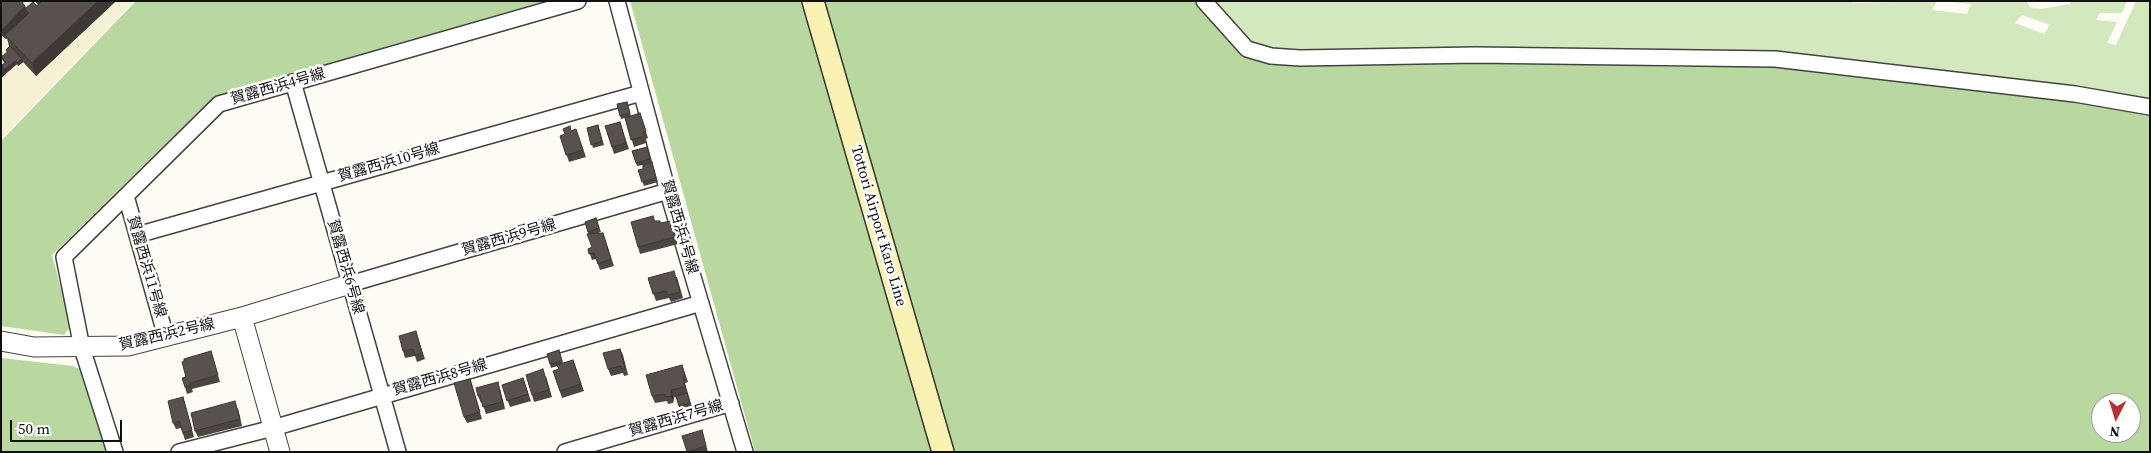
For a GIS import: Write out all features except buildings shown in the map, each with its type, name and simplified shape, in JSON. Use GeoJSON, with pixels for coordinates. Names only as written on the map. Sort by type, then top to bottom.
{"type":"FeatureCollection","features":[{"type":"Feature","properties":{"kind":"main road","name":"Tottori Airport Karo Line"},"geometry":{"type":"LineString","coordinates":[[813,1],[943,452]]}},
{"type":"Feature","properties":{"kind":"street","name":"賀露西浜4号線"},"geometry":{"type":"LineString","coordinates":[[82,348],[64,257],[219,104],[578,1]]}},
{"type":"Feature","properties":{"kind":"street","name":"賀露西浜4号線"},"geometry":{"type":"LineString","coordinates":[[617,1],[668,191],[745,452]]}},
{"type":"Feature","properties":{"kind":"street"},"geometry":{"type":"LineString","coordinates":[[1204,1],[1247,49],[1271,56],[1300,58],[1476,55],[1776,59],[2075,94],[2150,107]]}},
{"type":"Feature","properties":{"kind":"street","name":"賀露西浜6号線"},"geometry":{"type":"LineString","coordinates":[[293,82],[398,452]]}},
{"type":"Feature","properties":{"kind":"street","name":"賀露西浜10号線"},"geometry":{"type":"LineString","coordinates":[[137,235],[641,93]]}},
{"type":"Feature","properties":{"kind":"street","name":"賀露西浜9号線"},"geometry":{"type":"LineString","coordinates":[[350,284],[668,191]]}},
{"type":"Feature","properties":{"kind":"street","name":"賀露西浜11号線"},"geometry":{"type":"LineString","coordinates":[[126,196],[166,337]]}},
{"type":"Feature","properties":{"kind":"street","name":"賀露西浜2号線"},"geometry":{"type":"LineString","coordinates":[[1,341],[34,347],[82,348],[128,346],[242,317],[350,284]]}},
{"type":"Feature","properties":{"kind":"street","name":"賀露西浜8号線"},"geometry":{"type":"LineString","coordinates":[[179,452],[273,428],[701,303]]}},
{"type":"Feature","properties":{"kind":"street"},"geometry":{"type":"LineString","coordinates":[[242,317],[280,452]]}},
{"type":"Feature","properties":{"kind":"street"},"geometry":{"type":"LineString","coordinates":[[82,348],[115,452]]}},
{"type":"Feature","properties":{"kind":"street","name":"賀露西浜7号線"},"geometry":{"type":"LineString","coordinates":[[569,451],[730,403]]}},
{"type":"Feature","properties":{"kind":"shaded area"},"geometry":{"type":"Polygon","coordinates":[[[1,1],[134,1],[1,139],[1,1]]]}},
{"type":"Feature","properties":{"kind":"green space"},"geometry":{"type":"Polygon","coordinates":[[[136,1],[546,1],[220,95],[200,110],[52,255],[71,326],[64,335],[1,326],[1,141],[136,1]]]}},
{"type":"Feature","properties":{"kind":"green space"},"geometry":{"type":"Polygon","coordinates":[[[630,1],[1197,1],[1246,52],[1674,67],[1783,65],[2150,112],[2150,452],[755,452],[630,1]]]}},
{"type":"Feature","properties":{"kind":"green space"},"geometry":{"type":"Polygon","coordinates":[[[1213,1],[1852,1],[1853,3],[1937,1],[1932,10],[1967,14],[1971,4],[1943,1],[2026,1],[2030,7],[2040,9],[2070,4],[2071,1],[2127,1],[2122,13],[2100,13],[2096,20],[2117,22],[2107,43],[2116,45],[2136,1],[2150,1],[2150,100],[1677,54],[1274,49],[1253,43],[1235,29],[1213,1]],[[2022,15],[2015,23],[2044,34],[2050,25],[2022,15]]]}},
{"type":"Feature","properties":{"kind":"green space"},"geometry":{"type":"Polygon","coordinates":[[[1,358],[73,366],[85,372],[108,452],[1,452],[1,358]]]}}]}
